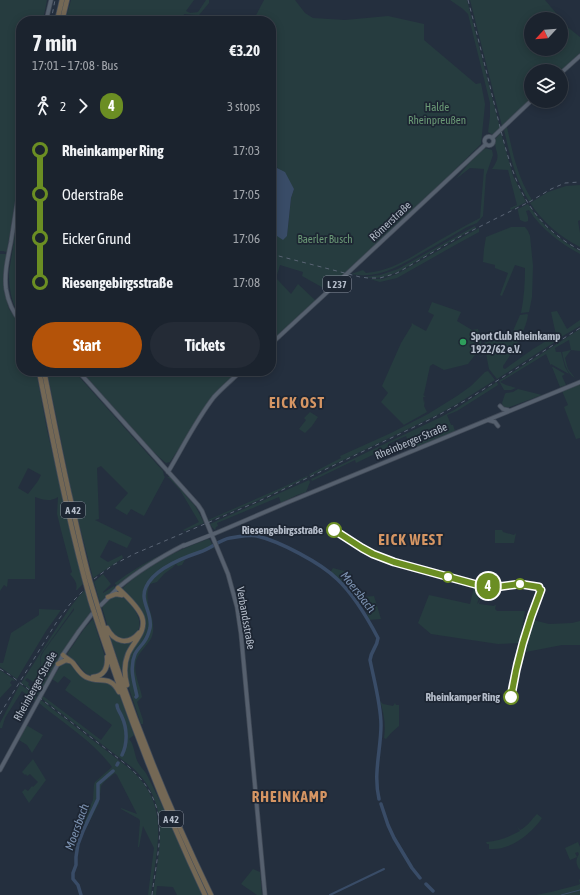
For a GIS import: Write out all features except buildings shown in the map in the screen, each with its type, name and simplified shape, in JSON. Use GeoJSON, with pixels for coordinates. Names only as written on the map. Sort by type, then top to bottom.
{"type":"FeatureCollection","features":[{"type":"Feature","properties":{"kind":"highway"},"geometry":{"type":"LineString","coordinates":[[58,16],[62,0]]}},
{"type":"Feature","properties":{"kind":"highway"},"geometry":{"type":"LineString","coordinates":[[63,16],[67,0]]}},
{"type":"Feature","properties":{"kind":"highway","name":"A 42"},"geometry":{"type":"LineString","coordinates":[[40,376],[59,458]]}},
{"type":"Feature","properties":{"kind":"highway","name":"A 42"},"geometry":{"type":"LineString","coordinates":[[45,376],[60,465],[79,557],[92,605],[124,700],[162,797],[205,895]]}},
{"type":"Feature","properties":{"kind":"highway","name":"A 42"},"geometry":{"type":"LineString","coordinates":[[60,465],[100,616],[131,706],[166,796],[210,895]]}},
{"type":"Feature","properties":{"kind":"highway"},"geometry":{"type":"LineString","coordinates":[[100,616],[110,634],[114,638],[120,640],[126,641],[132,639],[141,628],[140,617],[136,610],[118,588]]}},
{"type":"Feature","properties":{"kind":"highway"},"geometry":{"type":"LineString","coordinates":[[118,588],[136,607],[143,620],[142,630],[128,653],[125,666],[125,679],[131,706]]}},
{"type":"Feature","properties":{"kind":"highway"},"geometry":{"type":"LineString","coordinates":[[108,598],[116,594],[122,594]]}},
{"type":"Feature","properties":{"kind":"highway"},"geometry":{"type":"LineString","coordinates":[[64,654],[73,660],[84,674],[94,677],[101,675],[106,670],[108,663],[106,650]]}},
{"type":"Feature","properties":{"kind":"highway"},"geometry":{"type":"LineString","coordinates":[[64,654],[85,677],[107,680],[112,683],[124,700]]}},
{"type":"Feature","properties":{"kind":"highway"},"geometry":{"type":"LineString","coordinates":[[58,664],[66,660],[70,661]]}},
{"type":"Feature","properties":{"kind":"main road"},"geometry":{"type":"LineString","coordinates":[[47,16],[51,0]]}},
{"type":"Feature","properties":{"kind":"main road"},"geometry":{"type":"LineString","coordinates":[[568,67],[580,56]]}},
{"type":"Feature","properties":{"kind":"main road"},"geometry":{"type":"LineString","coordinates":[[492,138],[489,136],[485,137],[484,141],[486,144],[492,144],[492,138],[524,108]]}},
{"type":"Feature","properties":{"kind":"main road","name":"Römerstraße"},"geometry":{"type":"LineString","coordinates":[[276,339],[486,144]]}},
{"type":"Feature","properties":{"kind":"main road"},"geometry":{"type":"LineString","coordinates":[[16,211],[6,278],[7,295],[16,316]]}},
{"type":"Feature","properties":{"kind":"main road","name":"Verbandsstraße"},"geometry":{"type":"LineString","coordinates":[[82,376],[198,505],[212,534],[232,586],[240,628],[265,895]]}},
{"type":"Feature","properties":{"kind":"main road"},"geometry":{"type":"LineString","coordinates":[[168,472],[208,405],[236,376]]}},
{"type":"Feature","properties":{"kind":"main road","name":"Rheinberger Straße"},"geometry":{"type":"LineString","coordinates":[[101,605],[118,588],[147,566],[194,540],[212,534],[509,410],[580,382]]}},
{"type":"Feature","properties":{"kind":"main road"},"geometry":{"type":"LineString","coordinates":[[500,406],[503,409],[509,410]]}},
{"type":"Feature","properties":{"kind":"main road"},"geometry":{"type":"LineString","coordinates":[[486,420],[495,422],[498,426]]}},
{"type":"Feature","properties":{"kind":"main road","name":"Rheinberger Straße"},"geometry":{"type":"LineString","coordinates":[[0,770],[58,664],[92,614]]}},
{"type":"Feature","properties":{"kind":"green space"},"geometry":{"type":"Polygon","coordinates":[[[0,0],[47,0],[44,16],[16,16],[16,195],[7,251],[0,251],[0,0]]]}},
{"type":"Feature","properties":{"kind":"green space"},"geometry":{"type":"Polygon","coordinates":[[[71,0],[194,0],[186,11],[190,13],[198,12],[206,0],[209,0],[209,3],[199,15],[66,16],[71,0]]]}},
{"type":"Feature","properties":{"kind":"green space","name":"Halde Rheinpreußen"},"geometry":{"type":"Polygon","coordinates":[[[264,0],[295,0],[305,13],[313,18],[345,20],[388,16],[424,24],[424,40],[476,84],[481,83],[485,104],[481,144],[403,221],[327,290],[302,276],[303,272],[280,265],[276,278],[276,235],[283,239],[287,236],[291,198],[294,189],[276,167],[276,16],[256,16],[264,0]]]}},
{"type":"Feature","properties":{"kind":"green space"},"geometry":{"type":"Polygon","coordinates":[[[450,0],[467,0],[500,128],[493,135],[488,132],[490,103],[468,14],[450,0]]]}},
{"type":"Feature","properties":{"kind":"green space"},"geometry":{"type":"Polygon","coordinates":[[[470,0],[545,0],[555,12],[524,12],[524,56],[568,56],[568,27],[580,37],[580,53],[568,64],[524,64],[524,106],[502,126],[470,0]]]}},
{"type":"Feature","properties":{"kind":"green space"},"geometry":{"type":"Polygon","coordinates":[[[507,127],[519,173],[532,200],[529,201],[520,184],[508,149],[504,130],[507,127]]]}},
{"type":"Feature","properties":{"kind":"green space"},"geometry":{"type":"Polygon","coordinates":[[[501,133],[513,176],[526,202],[511,210],[510,208],[517,205],[508,170],[492,169],[498,156],[495,139],[501,133]]]}},
{"type":"Feature","properties":{"kind":"green space"},"geometry":{"type":"Polygon","coordinates":[[[485,148],[492,150],[493,155],[486,175],[483,216],[477,223],[467,227],[407,262],[389,270],[371,275],[351,274],[363,270],[366,273],[375,272],[391,267],[480,218],[484,169],[470,168],[456,179],[470,162],[485,148]]]}},
{"type":"Feature","properties":{"kind":"green space"},"geometry":{"type":"Polygon","coordinates":[[[580,185],[580,220],[578,221],[580,247],[566,239],[552,228],[530,203],[548,192],[566,186],[580,185]]]}},
{"type":"Feature","properties":{"kind":"green space"},"geometry":{"type":"Polygon","coordinates":[[[528,204],[545,225],[558,237],[580,251],[580,254],[552,235],[539,223],[529,210],[526,211],[528,221],[525,222],[520,220],[518,209],[528,204]]]}},
{"type":"Feature","properties":{"kind":"green space"},"geometry":{"type":"Polygon","coordinates":[[[16,226],[16,310],[12,297],[9,273],[16,226]]]}},
{"type":"Feature","properties":{"kind":"green space"},"geometry":{"type":"Polygon","coordinates":[[[475,226],[476,228],[400,271],[382,277],[364,277],[380,275],[398,269],[475,226]]]}},
{"type":"Feature","properties":{"kind":"green space"},"geometry":{"type":"Polygon","coordinates":[[[511,227],[525,227],[530,236],[533,266],[532,297],[529,312],[521,313],[525,268],[515,265],[502,296],[500,295],[508,273],[495,268],[495,265],[483,262],[486,237],[511,227]]]}},
{"type":"Feature","properties":{"kind":"green space"},"geometry":{"type":"Polygon","coordinates":[[[479,228],[479,232],[397,278],[380,282],[370,279],[382,279],[397,274],[479,228]]]}},
{"type":"Feature","properties":{"kind":"green space"},"geometry":{"type":"Polygon","coordinates":[[[0,254],[7,254],[3,276],[4,291],[9,309],[16,319],[16,376],[37,376],[47,430],[83,584],[76,590],[76,583],[70,574],[72,572],[57,514],[58,497],[52,500],[47,500],[35,497],[35,579],[8,579],[7,587],[4,585],[0,591],[0,254]],[[28,468],[18,488],[28,494],[41,475],[28,468]]]}},
{"type":"Feature","properties":{"kind":"green space","name":"Halde Rheinpreußen"},"geometry":{"type":"Polygon","coordinates":[[[276,278],[291,294],[298,284],[316,301],[276,337],[276,278]]]}},
{"type":"Feature","properties":{"kind":"green space"},"geometry":{"type":"Polygon","coordinates":[[[432,302],[461,312],[457,321],[472,330],[478,329],[484,354],[482,356],[483,353],[475,355],[468,364],[444,370],[433,364],[430,366],[424,394],[425,396],[423,393],[424,396],[426,397],[423,397],[424,403],[425,400],[424,406],[427,412],[404,425],[381,402],[388,393],[382,386],[401,343],[412,325],[411,323],[426,331],[434,315],[428,312],[432,302]]]}},
{"type":"Feature","properties":{"kind":"green space"},"geometry":{"type":"Polygon","coordinates":[[[557,311],[567,329],[580,320],[580,326],[497,379],[489,369],[484,343],[490,340],[491,337],[488,335],[491,330],[509,340],[520,315],[528,315],[522,335],[503,366],[505,369],[556,335],[551,312],[557,311]]]}},
{"type":"Feature","properties":{"kind":"green space"},"geometry":{"type":"Polygon","coordinates":[[[580,329],[580,351],[571,350],[569,340],[555,348],[556,352],[561,352],[565,367],[569,374],[551,365],[546,354],[500,382],[516,388],[504,390],[499,381],[580,329]]]}},
{"type":"Feature","properties":{"kind":"green space"},"geometry":{"type":"Polygon","coordinates":[[[571,350],[565,358],[568,369],[575,378],[567,370],[562,352],[571,350]]]}},
{"type":"Feature","properties":{"kind":"green space"},"geometry":{"type":"Polygon","coordinates":[[[552,367],[565,374],[562,376],[566,385],[560,387],[552,367]]]}},
{"type":"Feature","properties":{"kind":"green space"},"geometry":{"type":"Polygon","coordinates":[[[488,371],[495,380],[457,404],[310,476],[309,475],[341,458],[340,456],[391,433],[428,414],[471,386],[485,372],[488,371]]]}},
{"type":"Feature","properties":{"kind":"green space"},"geometry":{"type":"Polygon","coordinates":[[[48,376],[78,376],[163,471],[165,477],[144,516],[131,509],[127,515],[115,508],[128,493],[101,466],[97,468],[99,519],[95,520],[132,538],[127,548],[109,540],[100,557],[108,562],[122,555],[123,558],[93,578],[73,500],[48,376]]]}},
{"type":"Feature","properties":{"kind":"green space"},"geometry":{"type":"Polygon","coordinates":[[[85,376],[234,376],[215,394],[170,462],[166,463],[149,447],[85,376]]]}},
{"type":"Feature","properties":{"kind":"green space"},"geometry":{"type":"Polygon","coordinates":[[[497,382],[498,385],[457,411],[447,415],[455,431],[411,449],[406,436],[388,444],[389,447],[356,463],[355,460],[312,481],[311,479],[441,417],[497,382]]]}},
{"type":"Feature","properties":{"kind":"green space"},"geometry":{"type":"Polygon","coordinates":[[[580,384],[580,438],[576,439],[564,407],[568,405],[562,391],[580,384]]]}},
{"type":"Feature","properties":{"kind":"green space"},"geometry":{"type":"Polygon","coordinates":[[[518,389],[542,395],[507,408],[503,407],[502,403],[505,394],[518,389]]]}},
{"type":"Feature","properties":{"kind":"green space"},"geometry":{"type":"Polygon","coordinates":[[[310,412],[318,417],[305,433],[299,429],[306,420],[304,418],[310,412]]]}},
{"type":"Feature","properties":{"kind":"green space"},"geometry":{"type":"Polygon","coordinates":[[[307,476],[308,477],[273,494],[209,521],[208,520],[281,488],[307,476]]]}},
{"type":"Feature","properties":{"kind":"green space"},"geometry":{"type":"Polygon","coordinates":[[[167,477],[170,477],[195,506],[204,523],[185,531],[183,530],[199,522],[180,490],[167,477]]]}},
{"type":"Feature","properties":{"kind":"green space"},"geometry":{"type":"Polygon","coordinates":[[[309,480],[310,482],[306,492],[281,503],[279,497],[217,523],[218,526],[215,530],[210,524],[309,480]]]}},
{"type":"Feature","properties":{"kind":"green space"},"geometry":{"type":"Polygon","coordinates":[[[495,530],[502,530],[503,532],[514,535],[516,533],[514,543],[495,543],[495,530]]]}},
{"type":"Feature","properties":{"kind":"green space"},"geometry":{"type":"Polygon","coordinates":[[[208,539],[214,548],[186,558],[182,565],[178,566],[176,564],[157,582],[150,584],[147,597],[152,619],[153,632],[150,640],[140,653],[135,666],[142,697],[137,702],[143,720],[143,724],[141,724],[128,685],[127,661],[144,622],[122,589],[133,579],[165,558],[208,539]]]}},
{"type":"Feature","properties":{"kind":"green space"},"geometry":{"type":"Polygon","coordinates":[[[161,555],[118,586],[115,584],[137,568],[161,555]]]}},
{"type":"Feature","properties":{"kind":"green space"},"geometry":{"type":"Polygon","coordinates":[[[333,568],[351,573],[342,585],[330,573],[333,568]]]}},
{"type":"Feature","properties":{"kind":"green space"},"geometry":{"type":"Polygon","coordinates":[[[103,574],[111,584],[103,593],[114,586],[115,588],[100,603],[94,582],[103,574]]]}},
{"type":"Feature","properties":{"kind":"green space"},"geometry":{"type":"Polygon","coordinates":[[[474,587],[482,589],[477,604],[482,595],[479,604],[496,605],[495,609],[497,611],[525,611],[519,643],[498,644],[431,634],[418,623],[429,595],[470,604],[474,587]]]}},
{"type":"Feature","properties":{"kind":"green space"},"geometry":{"type":"Polygon","coordinates":[[[85,590],[91,613],[69,642],[49,677],[42,668],[41,657],[74,608],[41,654],[40,661],[41,667],[48,678],[43,689],[27,678],[25,680],[29,683],[28,685],[38,693],[41,691],[39,696],[21,683],[69,609],[85,590]]]}},
{"type":"Feature","properties":{"kind":"green space"},"geometry":{"type":"Polygon","coordinates":[[[120,595],[134,608],[139,620],[138,631],[128,639],[118,639],[109,631],[102,607],[113,596],[120,595]]]}},
{"type":"Feature","properties":{"kind":"green space"},"geometry":{"type":"Polygon","coordinates":[[[374,596],[381,619],[369,620],[362,597],[374,596]]]}},
{"type":"Feature","properties":{"kind":"green space"},"geometry":{"type":"Polygon","coordinates":[[[39,609],[61,610],[46,631],[17,679],[0,667],[0,663],[3,663],[11,633],[39,615],[39,609]]]}},
{"type":"Feature","properties":{"kind":"green space"},"geometry":{"type":"Polygon","coordinates":[[[93,619],[106,660],[104,671],[94,675],[88,675],[67,654],[84,629],[93,619]]]}},
{"type":"Feature","properties":{"kind":"green space"},"geometry":{"type":"Polygon","coordinates":[[[533,620],[549,624],[572,623],[580,621],[580,645],[562,645],[526,652],[527,638],[533,620]]]}},
{"type":"Feature","properties":{"kind":"green space"},"geometry":{"type":"Polygon","coordinates":[[[109,634],[120,642],[138,635],[128,651],[124,678],[109,634]]]}},
{"type":"Feature","properties":{"kind":"green space"},"geometry":{"type":"Polygon","coordinates":[[[63,662],[71,663],[79,673],[105,681],[115,688],[120,696],[134,735],[129,739],[137,761],[147,775],[155,791],[202,895],[177,895],[173,887],[157,886],[156,895],[153,895],[160,844],[160,828],[158,812],[153,797],[145,782],[133,768],[41,698],[43,696],[101,740],[112,725],[65,690],[71,681],[64,676],[58,683],[52,679],[63,662]]]}},
{"type":"Feature","properties":{"kind":"green space"},"geometry":{"type":"Polygon","coordinates":[[[0,670],[15,680],[12,680],[10,683],[12,685],[0,698],[0,670]]]}},
{"type":"Feature","properties":{"kind":"green space"},"geometry":{"type":"Polygon","coordinates":[[[20,684],[37,697],[35,701],[22,691],[5,718],[2,728],[0,728],[0,723],[20,684]]]}},
{"type":"Feature","properties":{"kind":"green space"},"geometry":{"type":"Polygon","coordinates":[[[41,700],[130,769],[143,783],[152,798],[156,812],[158,844],[151,895],[148,895],[154,848],[143,826],[138,847],[140,821],[121,809],[137,814],[117,775],[115,773],[101,786],[99,803],[85,830],[81,826],[93,800],[95,782],[112,767],[87,741],[39,703],[41,700]]]}},
{"type":"Feature","properties":{"kind":"green space"},"geometry":{"type":"Polygon","coordinates":[[[380,701],[383,704],[393,706],[395,703],[396,705],[399,705],[399,726],[386,739],[384,738],[385,729],[383,710],[380,701]]]}},
{"type":"Feature","properties":{"kind":"green space"},"geometry":{"type":"Polygon","coordinates":[[[26,725],[43,735],[32,753],[27,745],[19,740],[26,725]]]}},
{"type":"Feature","properties":{"kind":"green space"},"geometry":{"type":"Polygon","coordinates":[[[33,759],[46,780],[29,803],[22,792],[25,789],[28,791],[38,782],[30,774],[27,776],[22,772],[33,759]]]}},
{"type":"Feature","properties":{"kind":"green space"},"geometry":{"type":"Polygon","coordinates":[[[537,814],[542,818],[531,831],[521,839],[503,848],[489,849],[489,844],[486,842],[495,841],[520,831],[516,826],[520,830],[522,829],[537,814]]]}},
{"type":"Feature","properties":{"kind":"green space"},"geometry":{"type":"Polygon","coordinates":[[[578,842],[580,847],[580,870],[576,862],[579,854],[578,852],[575,853],[577,857],[570,860],[565,848],[578,842]]]}},
{"type":"Feature","properties":{"kind":"green space"},"geometry":{"type":"Polygon","coordinates":[[[253,869],[260,872],[262,895],[257,895],[241,884],[253,869]]]}},
{"type":"Feature","properties":{"kind":"green space"},"geometry":{"type":"Polygon","coordinates":[[[580,884],[580,895],[536,895],[551,892],[580,884]]]}},
{"type":"Feature","properties":{"kind":"water"},"geometry":{"type":"Polygon","coordinates":[[[276,168],[285,172],[294,189],[291,198],[287,236],[283,240],[276,235],[276,168]]]}},
{"type":"Feature","properties":{"kind":"waterway","name":"Moersbach"},"geometry":{"type":"LineString","coordinates":[[136,697],[132,664],[135,654],[148,635],[150,628],[150,617],[145,602],[144,592],[155,575],[169,565],[185,557],[204,551],[227,539],[254,535],[277,543],[299,553],[321,566],[337,579],[354,599],[378,638],[370,660],[381,717],[377,780],[379,799]]}},
{"type":"Feature","properties":{"kind":"waterway","name":"Moersbach"},"geometry":{"type":"LineString","coordinates":[[117,705],[124,721],[126,731],[126,741],[122,755]]}},
{"type":"Feature","properties":{"kind":"waterway","name":"Moersbach"},"geometry":{"type":"LineString","coordinates":[[81,895],[78,885],[73,879],[78,844],[98,799],[98,784],[113,771]]}},
{"type":"Feature","properties":{"kind":"waterway","name":"Moersbach"},"geometry":{"type":"LineString","coordinates":[[381,804],[394,838],[412,868],[420,878]]}},
{"type":"Feature","properties":{"kind":"waterway"},"geometry":{"type":"LineString","coordinates":[[330,895],[384,869]]}},
{"type":"Feature","properties":{"kind":"waterway","name":"Moersbach"},"geometry":{"type":"LineString","coordinates":[[426,884],[433,891]]}},
{"type":"Feature","properties":{"kind":"waterway","name":"Moersbach"},"geometry":{"type":"LineString","coordinates":[[561,895],[580,890]]}},
{"type":"Feature","properties":{"kind":"railway"},"geometry":{"type":"LineString","coordinates":[[52,16],[55,0]]}},
{"type":"Feature","properties":{"kind":"railway"},"geometry":{"type":"LineString","coordinates":[[468,0],[505,148],[520,188],[530,206],[543,222],[559,237],[580,250]]}},
{"type":"Feature","properties":{"kind":"railway"},"geometry":{"type":"LineString","coordinates":[[276,255],[360,277],[380,278],[397,273],[461,236],[531,201],[551,189],[565,183],[580,182]]}},
{"type":"Feature","properties":{"kind":"railway"},"geometry":{"type":"LineString","coordinates":[[94,579],[113,565],[134,554],[259,501],[433,418],[470,398],[580,328]]}},
{"type":"Feature","properties":{"kind":"railway"},"geometry":{"type":"LineString","coordinates":[[0,714],[56,623],[70,604],[85,589]]}},
{"type":"Feature","properties":{"kind":"railway"},"geometry":{"type":"LineString","coordinates":[[0,669],[10,675],[123,762],[139,777],[150,792],[156,807],[159,823],[158,856],[152,895]]}},
{"type":"Feature","properties":{"kind":"bus line","name":"4"},"geometry":{"type":"LineString","coordinates":[[334,530],[373,554],[394,562],[478,585],[497,587],[527,584],[539,587],[541,590],[527,626],[511,697]]}},
{"type":"Feature","properties":{"kind":"place","name":"Sport Club Rheinkamp 1922/62 e.V."},"geometry":{"type":"Point","coordinates":[463,342]}},
{"type":"Feature","properties":{"kind":"place","name":"Riesengebirgsstraße"},"geometry":{"type":"Point","coordinates":[334,530]}},
{"type":"Feature","properties":{"kind":"place","name":"Rheinkamper Ring"},"geometry":{"type":"Point","coordinates":[511,697]}},
{"type":"Feature","properties":{"kind":"district","name":"EICK OST"},"geometry":{"type":"Point","coordinates":[297,403]}},
{"type":"Feature","properties":{"kind":"district","name":"EICK WEST"},"geometry":{"type":"Point","coordinates":[411,540]}},
{"type":"Feature","properties":{"kind":"district","name":"RHEINKAMP"},"geometry":{"type":"Point","coordinates":[290,797]}},
{"type":"Feature","properties":{"kind":"park label","name":"Baerler Busch"},"geometry":{"type":"Point","coordinates":[325,239]}}]}
